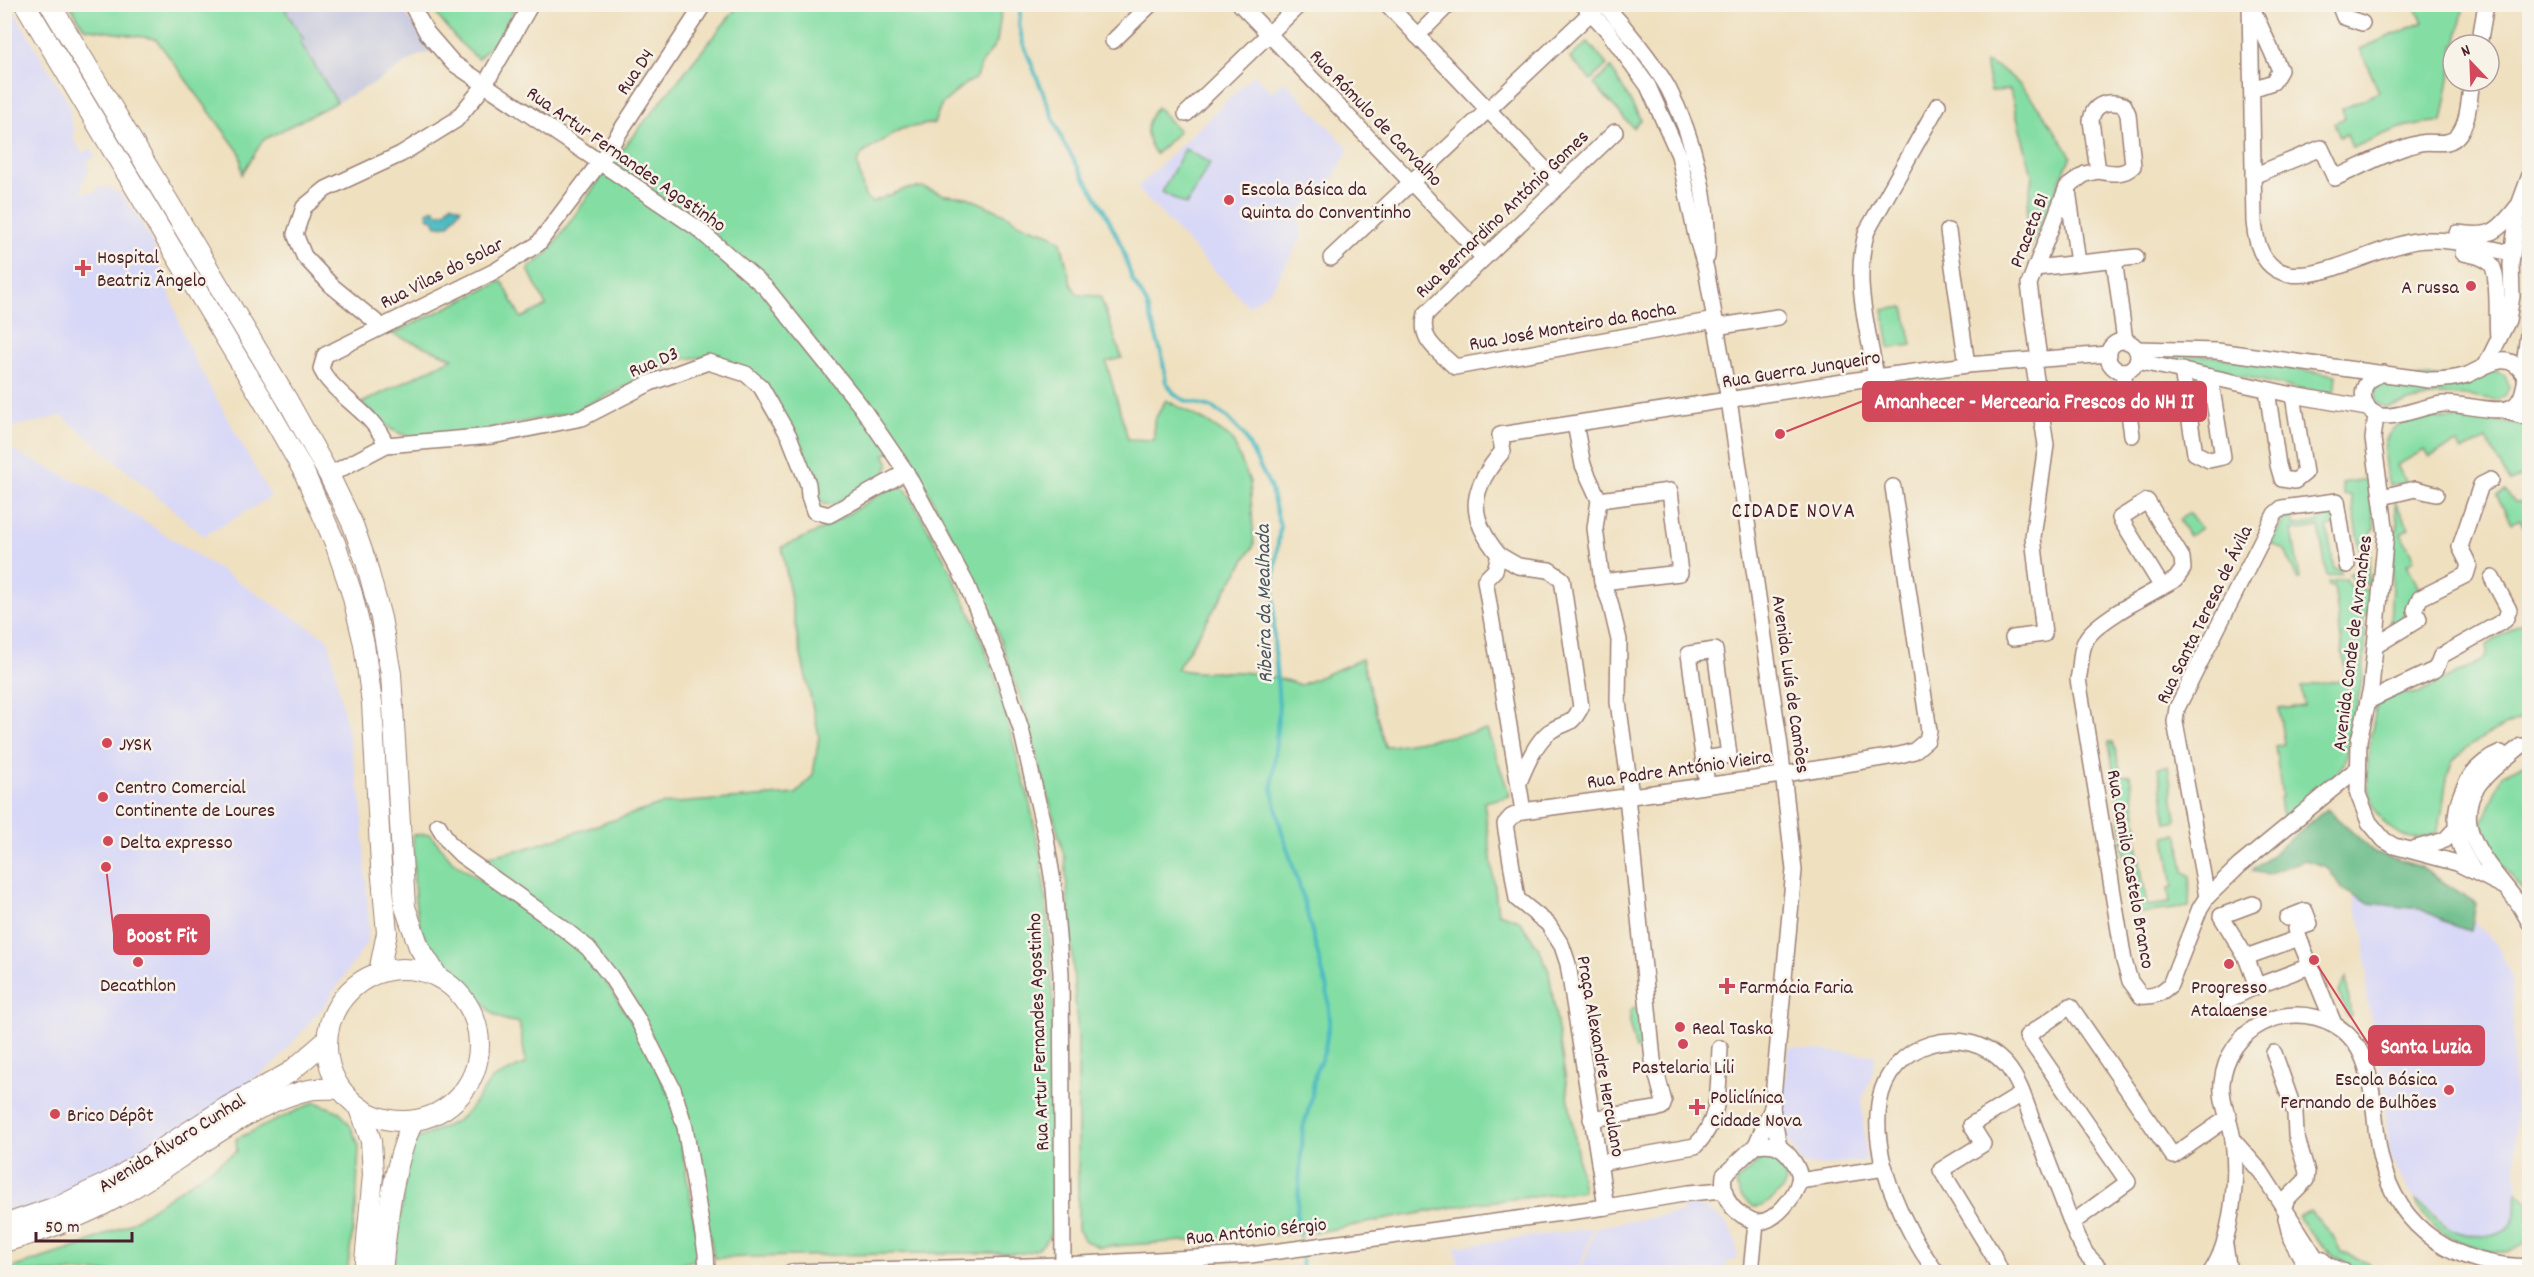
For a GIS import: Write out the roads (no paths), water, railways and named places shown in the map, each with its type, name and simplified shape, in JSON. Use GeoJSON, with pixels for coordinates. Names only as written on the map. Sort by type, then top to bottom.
{"type":"FeatureCollection","features":[{"type":"Feature","properties":{"kind":"main road"},"geometry":{"type":"LineString","coordinates":[[26,4],[303,470],[335,543],[355,604],[364,644],[372,703],[387,933],[379,972]]}},
{"type":"Feature","properties":{"kind":"main road"},"geometry":{"type":"LineString","coordinates":[[50,4],[289,403],[329,475],[353,525],[381,618],[391,674],[405,907],[419,947],[438,977]]}},
{"type":"Feature","properties":{"kind":"main road"},"geometry":{"type":"LineString","coordinates":[[399,968],[419,970],[438,977],[453,986],[465,999],[474,1015],[479,1032],[480,1050],[474,1075],[459,1097],[438,1113],[413,1121],[395,1121],[377,1117],[360,1108],[340,1089],[327,1065],[327,1040],[334,1012],[343,998],[359,983],[379,972],[399,968]]}},
{"type":"Feature","properties":{"kind":"main road","name":"Avenida Álvaro Cunhal"},"geometry":{"type":"LineString","coordinates":[[4,1225],[62,1205],[117,1178],[227,1107],[289,1073],[327,1040]]}},
{"type":"Feature","properties":{"kind":"main road","name":"Avenida Álvaro Cunhal"},"geometry":{"type":"LineString","coordinates":[[4,1242],[48,1229],[115,1199],[241,1120],[287,1096],[312,1090],[340,1089]]}},
{"type":"Feature","properties":{"kind":"main road"},"geometry":{"type":"LineString","coordinates":[[360,1108],[371,1141],[373,1175],[364,1272]]}},
{"type":"Feature","properties":{"kind":"main road"},"geometry":{"type":"LineString","coordinates":[[382,1272],[400,1149],[413,1121]]}},
{"type":"Feature","properties":{"kind":"street","name":"Rua Artur Fernandes Agostinho"},"geometry":{"type":"LineString","coordinates":[[411,4],[427,33],[453,63],[697,228],[766,288],[860,405],[906,472],[966,583],[1001,667],[1021,729],[1045,833],[1054,888],[1061,973],[1063,1265]]}},
{"type":"Feature","properties":{"kind":"street"},"geometry":{"type":"LineString","coordinates":[[484,86],[531,4]]}},
{"type":"Feature","properties":{"kind":"street","name":"Rua D4"},"geometry":{"type":"LineString","coordinates":[[600,162],[636,104],[704,4]]}},
{"type":"Feature","properties":{"kind":"street"},"geometry":{"type":"LineString","coordinates":[[1113,41],[1151,4]]}},
{"type":"Feature","properties":{"kind":"street","name":"Rua Rómulo de Carvalho"},"geometry":{"type":"LineString","coordinates":[[1240,4],[1484,258]]}},
{"type":"Feature","properties":{"kind":"street"},"geometry":{"type":"LineString","coordinates":[[1186,114],[1300,4]]}},
{"type":"Feature","properties":{"kind":"street"},"geometry":{"type":"LineString","coordinates":[[1386,4],[1560,185]]}},
{"type":"Feature","properties":{"kind":"street"},"geometry":{"type":"LineString","coordinates":[[1417,36],[1449,4]]}},
{"type":"Feature","properties":{"kind":"street"},"geometry":{"type":"LineString","coordinates":[[2250,4],[2256,238],[2259,251],[2268,264],[2278,271],[2292,275],[2316,274],[2375,252],[2415,241],[2432,240],[2507,252]]}},
{"type":"Feature","properties":{"kind":"street"},"geometry":{"type":"LineString","coordinates":[[2250,4],[2280,70],[2273,82],[2252,89]]}},
{"type":"Feature","properties":{"kind":"street"},"geometry":{"type":"LineString","coordinates":[[2339,4],[2344,17],[2362,23]]}},
{"type":"Feature","properties":{"kind":"street"},"geometry":{"type":"LineString","coordinates":[[2481,33],[2486,4]]}},
{"type":"Feature","properties":{"kind":"street"},"geometry":{"type":"LineString","coordinates":[[1331,258],[1594,7]]}},
{"type":"Feature","properties":{"kind":"street","name":"Avenida Luís de Camões"},"geometry":{"type":"LineString","coordinates":[[1594,7],[1607,30],[1648,86],[1679,154],[1696,236],[1706,269],[1729,400],[1784,774],[1794,870],[1772,1108]]}},
{"type":"Feature","properties":{"kind":"street","name":"Rua Vilas do Solar"},"geometry":{"type":"LineString","coordinates":[[484,86],[456,120],[401,154],[336,184],[304,207],[295,234],[304,256],[332,286],[381,326],[495,271],[538,244],[600,162]]}},
{"type":"Feature","properties":{"kind":"street"},"geometry":{"type":"LineString","coordinates":[[2253,176],[2321,148],[2335,178],[2423,142],[2437,144],[2448,141],[2457,137],[2463,128],[2470,93]]}},
{"type":"Feature","properties":{"kind":"street","name":"Praceta B1"},"geometry":{"type":"LineString","coordinates":[[2013,638],[2044,634],[2033,537],[2046,445],[2029,284],[2067,187],[2085,174],[2098,171],[2117,174],[2133,166],[2128,114],[2124,105],[2117,103],[2101,105],[2092,113],[2091,121],[2098,171]]}},
{"type":"Feature","properties":{"kind":"street"},"geometry":{"type":"LineString","coordinates":[[1876,377],[1859,275],[1860,252],[1867,231],[1938,105]]}},
{"type":"Feature","properties":{"kind":"street","name":"Rua Bernardino António Gomes"},"geometry":{"type":"LineString","coordinates":[[1422,327],[1426,314],[1615,132]]}},
{"type":"Feature","properties":{"kind":"street"},"geometry":{"type":"LineString","coordinates":[[2487,363],[2508,320],[2512,296],[2511,264],[2519,205],[2529,175]]}},
{"type":"Feature","properties":{"kind":"street"},"geometry":{"type":"LineString","coordinates":[[2067,187],[2078,263]]}},
{"type":"Feature","properties":{"kind":"street"},"geometry":{"type":"LineString","coordinates":[[2375,252],[2391,240],[2416,234],[2451,232],[2477,236],[2490,235],[2504,224],[2519,205]]}},
{"type":"Feature","properties":{"kind":"street"},"geometry":{"type":"LineString","coordinates":[[1948,231],[1967,365]]}},
{"type":"Feature","properties":{"kind":"street"},"geometry":{"type":"LineString","coordinates":[[2375,252],[2398,254],[2435,248],[2480,256],[2492,264],[2497,284],[2498,337]]}},
{"type":"Feature","properties":{"kind":"street"},"geometry":{"type":"LineString","coordinates":[[2035,268],[2136,257]]}},
{"type":"Feature","properties":{"kind":"street"},"geometry":{"type":"LineString","coordinates":[[2115,259],[2133,351],[2131,368],[2123,370],[2114,367],[2109,354],[2116,343],[2133,351],[2182,370],[2390,417],[2424,406],[2462,404],[2501,410],[2529,418]]}},
{"type":"Feature","properties":{"kind":"street"},"geometry":{"type":"LineString","coordinates":[[1715,324],[1778,317]]}},
{"type":"Feature","properties":{"kind":"street"},"geometry":{"type":"LineString","coordinates":[[2501,410],[2513,406],[2522,397],[2526,384],[2529,319]]}},
{"type":"Feature","properties":{"kind":"street","name":"Rua José Monteiro da Rocha"},"geometry":{"type":"LineString","coordinates":[[1422,327],[1426,339],[1455,368],[1715,324]]}},
{"type":"Feature","properties":{"kind":"street"},"geometry":{"type":"LineString","coordinates":[[381,326],[330,352],[323,360],[321,369],[327,380],[376,426],[386,445]]}},
{"type":"Feature","properties":{"kind":"street"},"geometry":{"type":"LineString","coordinates":[[2133,351],[2217,351],[2429,380],[2448,380],[2468,374],[2487,363],[2503,360],[2512,364],[2526,384]]}},
{"type":"Feature","properties":{"kind":"street","name":"Rua Guerra Junqueiro"},"geometry":{"type":"LineString","coordinates":[[1499,555],[1485,537],[1476,510],[1478,485],[1503,451],[1500,435],[1876,377],[1967,365],[2109,354]]}},
{"type":"Feature","properties":{"kind":"street","name":"Rua D3"},"geometry":{"type":"LineString","coordinates":[[329,475],[386,445],[492,436],[582,418],[650,383],[708,362],[746,374],[761,387],[789,436],[808,484],[814,511],[829,515],[906,472]]}},
{"type":"Feature","properties":{"kind":"street"},"geometry":{"type":"LineString","coordinates":[[2123,370],[2132,435]]}},
{"type":"Feature","properties":{"kind":"street"},"geometry":{"type":"LineString","coordinates":[[2182,370],[2195,453],[2209,460],[2223,457],[2210,377]]}},
{"type":"Feature","properties":{"kind":"street","name":"Avenida Conde de Avranches"},"geometry":{"type":"LineString","coordinates":[[2383,373],[2370,380],[2364,389],[2363,399],[2372,412],[2373,439],[2386,533],[2368,701],[2359,740],[2358,794],[2369,822],[2384,840],[2410,850],[2443,858],[2473,870],[2505,887]]}},
{"type":"Feature","properties":{"kind":"street"},"geometry":{"type":"LineString","coordinates":[[2267,390],[2282,479],[2295,481],[2305,473],[2293,395]]}},
{"type":"Feature","properties":{"kind":"street"},"geometry":{"type":"LineString","coordinates":[[1575,424],[1583,465],[1599,500],[1595,528],[1602,582],[1611,602],[1619,640],[1618,702],[1629,796],[1643,959],[1653,1060],[1664,1102],[1662,1107],[1656,1109],[1591,1119]]}},
{"type":"Feature","properties":{"kind":"street"},"geometry":{"type":"LineString","coordinates":[[2375,646],[2419,619],[2415,610],[2420,598],[2466,575],[2469,565],[2460,547],[2481,485],[2491,480]]}},
{"type":"Feature","properties":{"kind":"street","name":"Rua Padre António Vieira"},"geometry":{"type":"LineString","coordinates":[[1505,824],[1511,817],[1523,812],[1900,755],[1914,751],[1927,740],[1929,731],[1893,488]]}},
{"type":"Feature","properties":{"kind":"street"},"geometry":{"type":"LineString","coordinates":[[2382,497],[2415,489],[2436,494]]}},
{"type":"Feature","properties":{"kind":"street"},"geometry":{"type":"LineString","coordinates":[[1599,500],[1670,491],[1680,573],[1602,582]]}},
{"type":"Feature","properties":{"kind":"street"},"geometry":{"type":"LineString","coordinates":[[2146,501],[2182,558],[2183,569],[2176,579],[2162,587],[2120,518],[2146,501]]}},
{"type":"Feature","properties":{"kind":"street","name":"Rua Santa Teresa de Ávila"},"geometry":{"type":"LineString","coordinates":[[2207,897],[2175,722],[2177,708],[2275,514],[2282,508],[2337,501],[2347,565]]}},
{"type":"Feature","properties":{"kind":"street"},"geometry":{"type":"LineString","coordinates":[[1519,782],[1528,762],[1547,733],[1574,722],[1581,707],[1562,579],[1549,570],[1518,566],[1499,555],[1495,570],[1485,580],[1498,672],[1523,812]]}},
{"type":"Feature","properties":{"kind":"street"},"geometry":{"type":"LineString","coordinates":[[2368,701],[2436,669],[2441,656],[2505,620],[2509,610],[2492,578]]}},
{"type":"Feature","properties":{"kind":"street","name":"Rua Camilo Castelo Branco"},"geometry":{"type":"LineString","coordinates":[[2162,587],[2098,626],[2087,638],[2081,652],[2079,679],[2124,961],[2130,981],[2141,996],[2153,997],[2163,992],[2169,985],[2200,908],[2207,897],[2239,866],[2358,768]]}},
{"type":"Feature","properties":{"kind":"street"},"geometry":{"type":"LineString","coordinates":[[1704,759],[1730,755],[1715,651],[1689,654],[1707,785]]}},
{"type":"Feature","properties":{"kind":"street"},"geometry":{"type":"LineString","coordinates":[[2410,850],[2439,843],[2457,829],[2469,813],[2477,786],[2496,766],[2525,745]]}},
{"type":"Feature","properties":{"kind":"street"},"geometry":{"type":"LineString","coordinates":[[2473,870],[2460,845],[2457,829],[2457,811],[2462,789],[2479,766],[2494,756],[2525,745]]}},
{"type":"Feature","properties":{"kind":"street"},"geometry":{"type":"LineString","coordinates":[[2469,813],[2473,841],[2481,857],[2515,899],[2529,923]]}},
{"type":"Feature","properties":{"kind":"street","name":"Praça Alexandre Herculano"},"geometry":{"type":"LineString","coordinates":[[1505,824],[1517,899],[1548,924],[1562,945],[1568,964],[1606,1207]]}},
{"type":"Feature","properties":{"kind":"street"},"geometry":{"type":"LineString","coordinates":[[438,825],[449,843],[461,855],[588,948],[611,977],[638,1020],[673,1089],[684,1127],[706,1253],[707,1272]]}},
{"type":"Feature","properties":{"kind":"street"},"geometry":{"type":"LineString","coordinates":[[2253,904],[2221,916],[2246,957],[2257,986]]}},
{"type":"Feature","properties":{"kind":"street"},"geometry":{"type":"LineString","coordinates":[[2287,918],[2305,911],[2310,924],[2296,929],[2334,1024]]}},
{"type":"Feature","properties":{"kind":"street"},"geometry":{"type":"LineString","coordinates":[[2246,957],[2299,938]]}},
{"type":"Feature","properties":{"kind":"street"},"geometry":{"type":"LineString","coordinates":[[2226,1001],[2257,986],[2310,966]]}},
{"type":"Feature","properties":{"kind":"street"},"geometry":{"type":"LineString","coordinates":[[2072,1223],[2128,1182],[2027,1036],[2070,1006],[2173,1156],[2229,1118]]}},
{"type":"Feature","properties":{"kind":"street"},"geometry":{"type":"LineString","coordinates":[[2229,1272],[2225,1245],[2234,1184],[2233,1140],[2223,1098],[2222,1082],[2232,1053],[2251,1029],[2266,1019],[2302,1014],[2316,1016],[2334,1024],[2348,1034],[2364,1059],[2381,1159],[2399,1202],[2421,1229],[2442,1247],[2479,1261],[2511,1270],[2529,1267]]}},
{"type":"Feature","properties":{"kind":"street"},"geometry":{"type":"LineString","coordinates":[[1936,1272],[1900,1212],[1884,1168],[1878,1121],[1882,1088],[1898,1062],[1928,1043],[1945,1040],[1965,1041],[1982,1047],[1995,1054],[2008,1067],[2022,1094],[2086,1254],[2103,1272]]}},
{"type":"Feature","properties":{"kind":"street"},"geometry":{"type":"LineString","coordinates":[[1599,1163],[1695,1146],[1707,1135],[1717,1110],[1720,1048]]}},
{"type":"Feature","properties":{"kind":"street"},"geometry":{"type":"LineString","coordinates":[[2274,1053],[2295,1113],[2296,1135],[2307,1172],[2306,1180],[2288,1198],[2284,1206]]}},
{"type":"Feature","properties":{"kind":"street"},"geometry":{"type":"LineString","coordinates":[[1998,1271],[1993,1255],[1941,1170],[1983,1144],[1971,1125],[2022,1094]]}},
{"type":"Feature","properties":{"kind":"street"},"geometry":{"type":"LineString","coordinates":[[1756,1144],[1768,1143],[1779,1147],[1790,1156],[1798,1170],[1799,1181],[1788,1201],[1767,1221],[1755,1222],[1738,1213],[1723,1190],[1724,1175],[1756,1144],[1772,1108]]}},
{"type":"Feature","properties":{"kind":"street"},"geometry":{"type":"LineString","coordinates":[[1772,1108],[1779,1147]]}},
{"type":"Feature","properties":{"kind":"street"},"geometry":{"type":"LineString","coordinates":[[2233,1140],[2261,1172],[2284,1206],[2316,1267],[2344,1272]]}},
{"type":"Feature","properties":{"kind":"street"},"geometry":{"type":"LineString","coordinates":[[1799,1181],[1884,1168]]}},
{"type":"Feature","properties":{"kind":"street","name":"Rua António Sérgio"},"geometry":{"type":"LineString","coordinates":[[791,1272],[1063,1265],[1250,1256],[1723,1190]]}},
{"type":"Feature","properties":{"kind":"street"},"geometry":{"type":"LineString","coordinates":[[1751,1272],[1755,1222]]}},
{"type":"Feature","properties":{"kind":"street"},"geometry":{"type":"LineString","coordinates":[[2211,1272],[2225,1245]]}},
{"type":"Feature","properties":{"kind":"street"},"geometry":{"type":"LineString","coordinates":[[2511,1270],[2529,1256]]}},
{"type":"Feature","properties":{"kind":"water"},"geometry":{"type":"Polygon","coordinates":[[[451,204],[461,208],[449,225],[436,226],[428,217],[427,212],[435,209],[436,213],[445,212],[451,204]]]}},
{"type":"Feature","properties":{"kind":"waterway","name":"Ribeira da Mealhada"},"geometry":{"type":"LineString","coordinates":[[1021,4],[1019,25],[1023,43],[1063,142],[1103,208],[1122,247],[1132,279],[1146,302],[1162,356],[1166,382],[1175,395],[1184,400],[1211,407],[1226,416],[1243,434],[1270,486],[1280,526],[1274,579],[1274,641],[1279,705],[1272,790],[1327,989],[1330,1020],[1324,1053],[1315,1073],[1311,1101],[1303,1128],[1297,1214],[1300,1237]]}},
{"type":"Feature","properties":{"kind":"waterway","name":"Ribeira da Mealhada"},"geometry":{"type":"LineString","coordinates":[[1301,1272],[1302,1257]]}},
{"type":"Feature","properties":{"kind":"tunnel"},"geometry":{"type":"LineString","coordinates":[[2507,252],[2530,248]]}},
{"type":"Feature","properties":{"kind":"place","name":"Escola Básica da Quinta do Conventinho"},"geometry":{"type":"Point","coordinates":[1229,200]}},
{"type":"Feature","properties":{"kind":"place","name":"Hospital Beatriz Ângelo"},"geometry":{"type":"Point","coordinates":[83,268]}},
{"type":"Feature","properties":{"kind":"place","name":"A russa"},"geometry":{"type":"Point","coordinates":[2471,286]}},
{"type":"Feature","properties":{"kind":"place","name":"Amanhecer - Mercearia Frescos do NH II"},"geometry":{"type":"Point","coordinates":[1780,434]}},
{"type":"Feature","properties":{"kind":"place","name":"JYSK"},"geometry":{"type":"Point","coordinates":[107,743]}},
{"type":"Feature","properties":{"kind":"place","name":"Centro Comercial Continente de Loures"},"geometry":{"type":"Point","coordinates":[103,797]}},
{"type":"Feature","properties":{"kind":"place","name":"Delta expresso"},"geometry":{"type":"Point","coordinates":[108,841]}},
{"type":"Feature","properties":{"kind":"place","name":"Boost Fit"},"geometry":{"type":"Point","coordinates":[106,867]}},
{"type":"Feature","properties":{"kind":"place","name":"Santa Luzia"},"geometry":{"type":"Point","coordinates":[2314,960]}},
{"type":"Feature","properties":{"kind":"place","name":"Decathlon"},"geometry":{"type":"Point","coordinates":[138,962]}},
{"type":"Feature","properties":{"kind":"place","name":"Progresso Atalaense"},"geometry":{"type":"Point","coordinates":[2229,964]}},
{"type":"Feature","properties":{"kind":"place","name":"Farmácia Faria"},"geometry":{"type":"Point","coordinates":[1727,986]}},
{"type":"Feature","properties":{"kind":"place","name":"Real Taska"},"geometry":{"type":"Point","coordinates":[1680,1027]}},
{"type":"Feature","properties":{"kind":"place","name":"Pastelaria Lili"},"geometry":{"type":"Point","coordinates":[1683,1044]}},
{"type":"Feature","properties":{"kind":"place","name":"Escola Básica Fernando de Bulhões"},"geometry":{"type":"Point","coordinates":[2449,1090]}},
{"type":"Feature","properties":{"kind":"place","name":"Policlínica Cidade Nova"},"geometry":{"type":"Point","coordinates":[1697,1107]}},
{"type":"Feature","properties":{"kind":"place","name":"Brico Dépôt"},"geometry":{"type":"Point","coordinates":[55,1114]}},
{"type":"Feature","properties":{"kind":"district","name":"CIDADE NOVA"},"geometry":{"type":"Point","coordinates":[1794,510]}}]}
